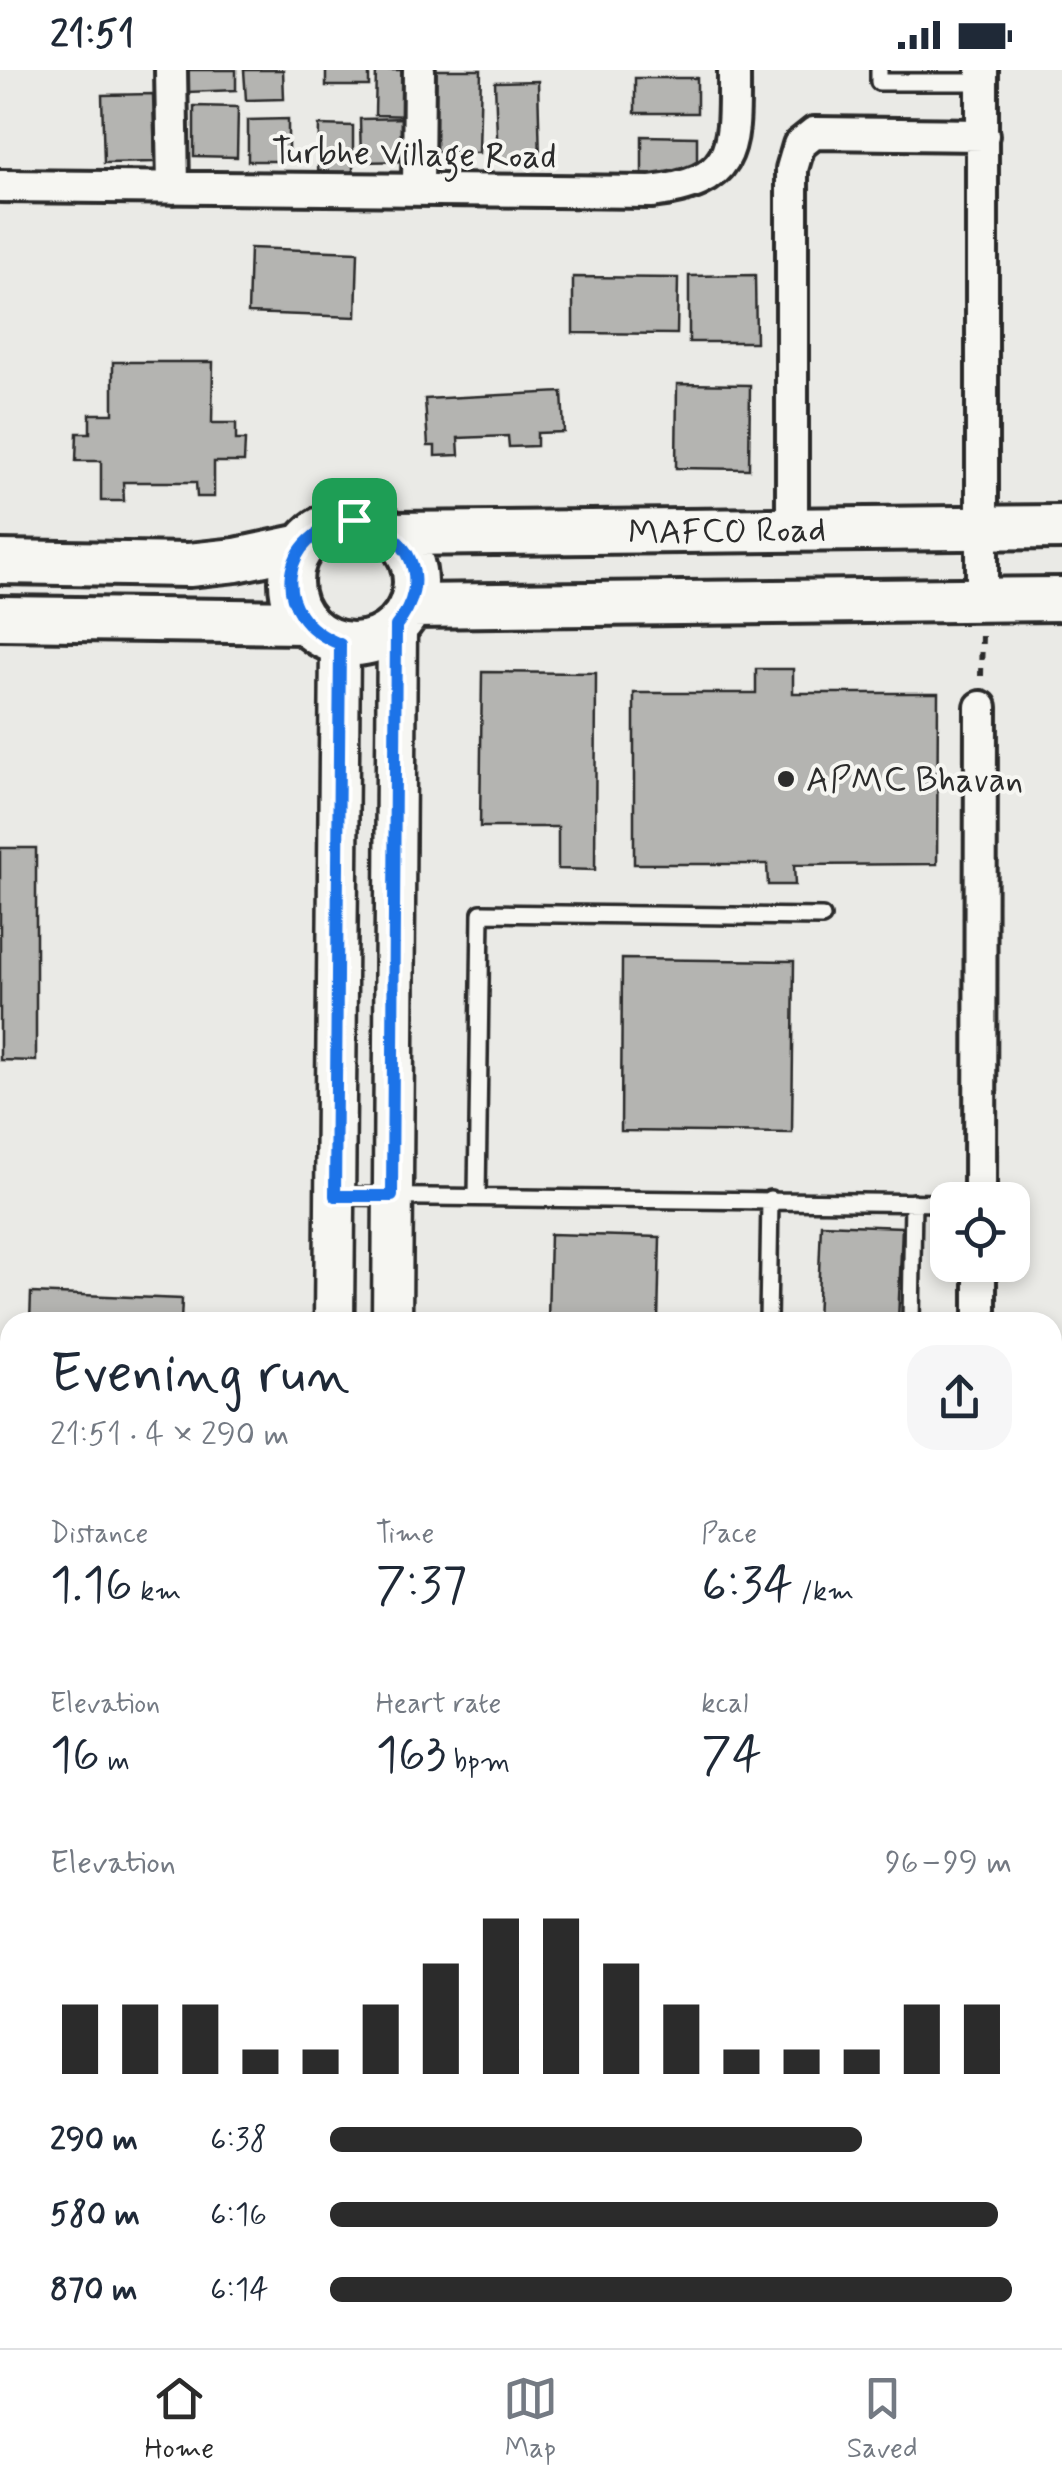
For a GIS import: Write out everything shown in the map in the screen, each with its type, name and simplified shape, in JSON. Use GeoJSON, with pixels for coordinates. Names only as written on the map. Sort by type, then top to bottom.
{"type":"FeatureCollection","features":[{"type":"Feature","properties":{"kind":"highway"},"geometry":{"type":"LineString","coordinates":[[1062,2176],[1062,2209]]}},
{"type":"Feature","properties":{"kind":"main road"},"geometry":{"type":"LineString","coordinates":[[0,618],[323,633],[370,642],[403,616],[414,587],[413,567],[405,549],[392,534],[375,524],[354,520],[334,523],[316,532],[302,546],[293,564],[290,585],[295,605],[323,633]]}},
{"type":"Feature","properties":{"kind":"main road","name":"MAFCO Road"},"geometry":{"type":"LineString","coordinates":[[392,534],[1062,527]]}},
{"type":"Feature","properties":{"kind":"main road"},"geometry":{"type":"LineString","coordinates":[[0,562],[189,565],[302,546]]}},
{"type":"Feature","properties":{"kind":"main road","name":"MAFCO Road"},"geometry":{"type":"LineString","coordinates":[[403,616],[1062,599]]}},
{"type":"Feature","properties":{"kind":"street"},"geometry":{"type":"LineString","coordinates":[[170,70],[173,188]]}},
{"type":"Feature","properties":{"kind":"street"},"geometry":{"type":"LineString","coordinates":[[418,190],[419,70]]}},
{"type":"Feature","properties":{"kind":"street","name":"Turbhe Village Road"},"geometry":{"type":"LineString","coordinates":[[0,186],[651,192],[687,188],[707,180],[720,166],[728,148],[734,122],[734,70]]}},
{"type":"Feature","properties":{"kind":"street"},"geometry":{"type":"LineString","coordinates":[[982,76],[982,600]]}},
{"type":"Feature","properties":{"kind":"street"},"geometry":{"type":"LineString","coordinates":[[792,530],[792,170],[799,146],[814,134],[983,135]]}},
{"type":"Feature","properties":{"kind":"street"},"geometry":{"type":"LineString","coordinates":[[392,1312],[403,616]]}},
{"type":"Feature","properties":{"kind":"street"},"geometry":{"type":"LineString","coordinates":[[323,633],[334,1312]]}},
{"type":"Feature","properties":{"kind":"street"},"geometry":{"type":"LineString","coordinates":[[980,1182],[981,707]]}},
{"type":"Feature","properties":{"kind":"street"},"geometry":{"type":"LineString","coordinates":[[980,1282],[980,1312]]}},
{"type":"Feature","properties":{"kind":"lane"},"geometry":{"type":"LineString","coordinates":[[879,70],[879,82],[982,76]]}},
{"type":"Feature","properties":{"kind":"lane"},"geometry":{"type":"LineString","coordinates":[[477,1196],[481,913],[822,918]]}},
{"type":"Feature","properties":{"kind":"lane"},"geometry":{"type":"LineString","coordinates":[[335,1196],[930,1202]]}},
{"type":"Feature","properties":{"kind":"lane"},"geometry":{"type":"LineString","coordinates":[[768,1312],[770,1199]]}},
{"type":"Feature","properties":{"kind":"lane"},"geometry":{"type":"LineString","coordinates":[[911,1312],[913,1202]]}},
{"type":"Feature","properties":{"kind":"path"},"geometry":{"type":"LineString","coordinates":[[981,707],[982,600]]}},
{"type":"Feature","properties":{"kind":"building"},"geometry":{"type":"Polygon","coordinates":[[[188,70],[236,70],[236,90],[188,92],[188,70]]]}},
{"type":"Feature","properties":{"kind":"building"},"geometry":{"type":"Polygon","coordinates":[[[244,70],[283,70],[284,99],[246,100],[244,70]]]}},
{"type":"Feature","properties":{"kind":"building"},"geometry":{"type":"Polygon","coordinates":[[[326,70],[369,70],[369,86],[326,86],[326,70]]]}},
{"type":"Feature","properties":{"kind":"building"},"geometry":{"type":"Polygon","coordinates":[[[376,70],[416,70],[415,116],[375,115],[376,70]]]}},
{"type":"Feature","properties":{"kind":"building"},"geometry":{"type":"Polygon","coordinates":[[[431,70],[481,70],[479,153],[430,152],[431,70]]]}},
{"type":"Feature","properties":{"kind":"building"},"geometry":{"type":"Polygon","coordinates":[[[635,78],[697,78],[697,113],[635,113],[635,78]]]}},
{"type":"Feature","properties":{"kind":"building"},"geometry":{"type":"Polygon","coordinates":[[[538,81],[540,161],[498,163],[495,82],[538,81]]]}},
{"type":"Feature","properties":{"kind":"building"},"geometry":{"type":"Polygon","coordinates":[[[153,94],[155,162],[104,163],[102,95],[153,94]]]}},
{"type":"Feature","properties":{"kind":"building"},"geometry":{"type":"Polygon","coordinates":[[[194,106],[238,107],[237,157],[194,156],[194,106]]]}},
{"type":"Feature","properties":{"kind":"building"},"geometry":{"type":"Polygon","coordinates":[[[411,118],[411,161],[361,162],[360,119],[411,118]]]}},
{"type":"Feature","properties":{"kind":"building"},"geometry":{"type":"Polygon","coordinates":[[[288,119],[288,161],[248,161],[248,120],[288,119]]]}},
{"type":"Feature","properties":{"kind":"building"},"geometry":{"type":"Polygon","coordinates":[[[319,125],[353,126],[353,178],[318,177],[319,125]]]}},
{"type":"Feature","properties":{"kind":"building"},"geometry":{"type":"Polygon","coordinates":[[[642,136],[697,137],[697,177],[642,175],[642,136]]]}},
{"type":"Feature","properties":{"kind":"building"},"geometry":{"type":"Polygon","coordinates":[[[250,248],[358,252],[356,317],[248,313],[250,248]]]}},
{"type":"Feature","properties":{"kind":"building"},"geometry":{"type":"Polygon","coordinates":[[[755,275],[756,342],[689,342],[689,276],[755,275]]]}},
{"type":"Feature","properties":{"kind":"building"},"geometry":{"type":"Polygon","coordinates":[[[573,277],[678,278],[677,334],[573,333],[573,277]]]}},
{"type":"Feature","properties":{"kind":"building"},"geometry":{"type":"Polygon","coordinates":[[[113,362],[213,362],[212,423],[236,423],[236,440],[245,440],[244,462],[214,462],[214,497],[197,497],[196,482],[123,482],[124,501],[101,501],[101,461],[76,461],[77,433],[90,433],[90,414],[113,414],[113,362]]]}},
{"type":"Feature","properties":{"kind":"building"},"geometry":{"type":"Polygon","coordinates":[[[677,384],[750,385],[749,469],[676,468],[677,384]]]}},
{"type":"Feature","properties":{"kind":"building"},"geometry":{"type":"Polygon","coordinates":[[[562,392],[564,432],[537,433],[537,446],[509,447],[508,436],[458,438],[459,455],[435,456],[435,446],[428,446],[425,399],[562,392]]]}},
{"type":"Feature","properties":{"kind":"building","name":"APMC Bhavan"},"geometry":{"type":"Polygon","coordinates":[[[756,669],[793,669],[793,693],[938,693],[937,864],[794,865],[795,885],[768,885],[767,864],[634,864],[634,693],[756,693],[756,669]]]}},
{"type":"Feature","properties":{"kind":"building"},"geometry":{"type":"Polygon","coordinates":[[[482,672],[596,673],[595,870],[558,869],[558,827],[480,827],[482,672]]]}},
{"type":"Feature","properties":{"kind":"building"},"geometry":{"type":"Polygon","coordinates":[[[0,848],[36,848],[36,1061],[0,1060],[0,848]]]}},
{"type":"Feature","properties":{"kind":"building"},"geometry":{"type":"Polygon","coordinates":[[[622,959],[794,961],[792,1133],[621,1131],[622,959]]]}},
{"type":"Feature","properties":{"kind":"building"},"geometry":{"type":"Polygon","coordinates":[[[821,1224],[902,1227],[898,1312],[817,1312],[821,1224]]]}},
{"type":"Feature","properties":{"kind":"building"},"geometry":{"type":"Polygon","coordinates":[[[550,1234],[660,1237],[658,1312],[548,1312],[550,1234]]]}},
{"type":"Feature","properties":{"kind":"building"},"geometry":{"type":"Polygon","coordinates":[[[31,1293],[182,1299],[181,1312],[30,1312],[31,1293]]]}},
{"type":"Feature","properties":{"kind":"place","name":"APMC Bhavan"},"geometry":{"type":"Point","coordinates":[786,779]}},
{"type":"Feature","properties":{"kind":"route"},"geometry":{"type":"LineString","coordinates":[[354,520],[375,524],[392,534],[413,567],[410,606],[396,626],[392,1196],[335,1196],[340,644],[320,636],[305,622],[290,585],[293,564],[302,546],[316,532],[334,523],[354,520]]}}]}
